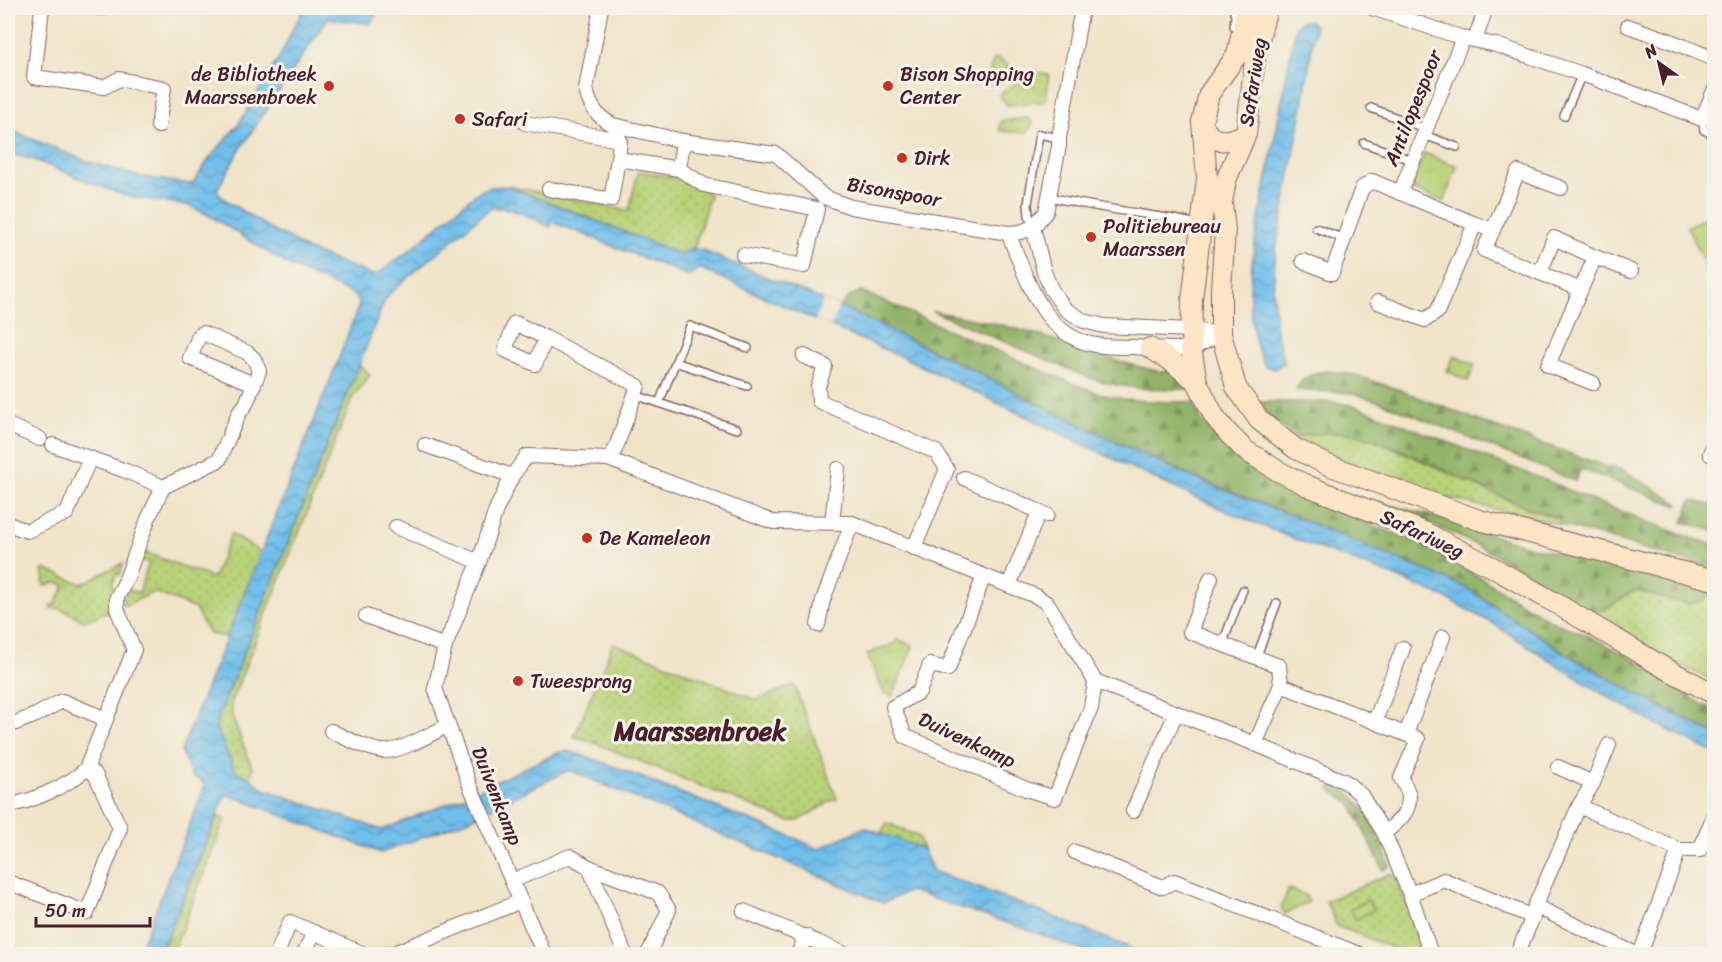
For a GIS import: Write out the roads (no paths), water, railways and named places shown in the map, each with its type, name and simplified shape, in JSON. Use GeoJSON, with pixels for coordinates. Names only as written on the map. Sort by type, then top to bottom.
{"type":"FeatureCollection","features":[{"type":"Feature","properties":{"kind":"street"},"geometry":{"type":"LineString","coordinates":[[42,8],[33,77],[104,87],[119,79],[164,88],[158,126]]}},
{"type":"Feature","properties":{"kind":"street","name":"Bisonspoor"},"geometry":{"type":"LineString","coordinates":[[601,8],[586,89],[588,100],[594,111],[603,120],[613,125],[683,141],[776,154],[824,197],[851,207],[1008,233],[1021,232],[1033,227]]}},
{"type":"Feature","properties":{"kind":"street"},"geometry":{"type":"LineString","coordinates":[[1082,8],[1050,197],[1046,212],[1033,227],[1044,272],[1051,289],[1065,309],[1084,321],[1191,339]]}},
{"type":"Feature","properties":{"kind":"street","name":"Safariweg"},"geometry":{"type":"LineString","coordinates":[[1247,8],[1237,55],[1209,94],[1202,122],[1207,178],[1192,300],[1191,339],[1197,382],[1214,416],[1245,450],[1278,471],[1308,486],[1424,532],[1501,572],[1663,667],[1714,694]]}},
{"type":"Feature","properties":{"kind":"street","name":"Safariweg"},"geometry":{"type":"LineString","coordinates":[[1267,8],[1256,51],[1246,134],[1227,180],[1222,203],[1225,230],[1221,334],[1236,387],[1259,420],[1296,449],[1328,465],[1479,520],[1714,580]]}},
{"type":"Feature","properties":{"kind":"street","name":"Antilopespoor"},"geometry":{"type":"LineString","coordinates":[[1372,8],[1469,39],[1496,45],[1702,119]]}},
{"type":"Feature","properties":{"kind":"street","name":"Antilopespoor"},"geometry":{"type":"LineString","coordinates":[[1400,193],[1425,132],[1486,8]]}},
{"type":"Feature","properties":{"kind":"street"},"geometry":{"type":"LineString","coordinates":[[1628,26],[1714,60]]}},
{"type":"Feature","properties":{"kind":"street"},"geometry":{"type":"LineString","coordinates":[[1702,119],[1714,91]]}},
{"type":"Feature","properties":{"kind":"street"},"geometry":{"type":"LineString","coordinates":[[1202,122],[1210,136],[1220,141],[1235,140],[1246,134]]}},
{"type":"Feature","properties":{"kind":"street"},"geometry":{"type":"LineString","coordinates":[[525,123],[620,140],[610,200],[549,189]]}},
{"type":"Feature","properties":{"kind":"street"},"geometry":{"type":"LineString","coordinates":[[679,169],[683,141]]}},
{"type":"Feature","properties":{"kind":"street"},"geometry":{"type":"LineString","coordinates":[[618,159],[679,169],[704,186],[817,209],[804,266],[743,255]]}},
{"type":"Feature","properties":{"kind":"street"},"geometry":{"type":"LineString","coordinates":[[1484,250],[1518,172],[1561,188]]}},
{"type":"Feature","properties":{"kind":"street","name":"Antilopespoor"},"geometry":{"type":"LineString","coordinates":[[1303,261],[1332,273],[1362,188],[1372,181],[1493,230]]}},
{"type":"Feature","properties":{"kind":"street"},"geometry":{"type":"LineString","coordinates":[[1378,302],[1425,320],[1437,312],[1475,224]]}},
{"type":"Feature","properties":{"kind":"street"},"geometry":{"type":"LineString","coordinates":[[1008,233],[1023,273],[1038,303],[1054,325],[1075,339],[1096,345],[1150,348],[1221,334]]}},
{"type":"Feature","properties":{"kind":"street"},"geometry":{"type":"LineString","coordinates":[[1540,273],[1554,238],[1631,271]]}},
{"type":"Feature","properties":{"kind":"street"},"geometry":{"type":"LineString","coordinates":[[1466,245],[1484,250],[1579,289]]}},
{"type":"Feature","properties":{"kind":"street"},"geometry":{"type":"LineString","coordinates":[[1593,383],[1548,366],[1594,257]]}},
{"type":"Feature","properties":{"kind":"street"},"geometry":{"type":"LineString","coordinates":[[8,805],[24,803],[76,778],[86,769],[134,650],[117,609],[117,597],[125,582],[148,519],[163,487],[219,460],[238,413],[246,404],[254,384],[259,370],[254,358],[248,353],[203,333],[199,336],[190,358],[254,384]]}},
{"type":"Feature","properties":{"kind":"street"},"geometry":{"type":"LineString","coordinates":[[546,338],[638,386],[615,450],[608,459]]}},
{"type":"Feature","properties":{"kind":"street"},"geometry":{"type":"LineString","coordinates":[[1150,348],[1197,382]]}},
{"type":"Feature","properties":{"kind":"street"},"geometry":{"type":"LineString","coordinates":[[804,356],[825,366],[818,387],[819,402],[936,452],[947,469],[915,548]]}},
{"type":"Feature","properties":{"kind":"street"},"geometry":{"type":"LineString","coordinates":[[8,425],[40,439]]}},
{"type":"Feature","properties":{"kind":"street"},"geometry":{"type":"LineString","coordinates":[[1714,442],[1710,454],[1714,456]]}},
{"type":"Feature","properties":{"kind":"street"},"geometry":{"type":"LineString","coordinates":[[53,445],[163,487]]}},
{"type":"Feature","properties":{"kind":"street"},"geometry":{"type":"LineString","coordinates":[[425,445],[512,476]]}},
{"type":"Feature","properties":{"kind":"street","name":"Duivenkamp"},"geometry":{"type":"LineString","coordinates":[[544,954],[470,786],[435,688],[445,646],[479,562],[496,510],[512,476],[527,456],[608,459],[773,522],[852,523],[1036,596],[1048,604],[1095,681],[1091,708],[1055,798],[1026,789],[905,736],[893,706],[919,692],[930,665],[948,669],[984,576]]}},
{"type":"Feature","properties":{"kind":"street"},"geometry":{"type":"LineString","coordinates":[[8,524],[27,531],[68,513],[90,458]]}},
{"type":"Feature","properties":{"kind":"street"},"geometry":{"type":"LineString","coordinates":[[832,522],[838,469]]}},
{"type":"Feature","properties":{"kind":"street"},"geometry":{"type":"LineString","coordinates":[[964,478],[1043,514],[1009,585]]}},
{"type":"Feature","properties":{"kind":"street"},"geometry":{"type":"LineString","coordinates":[[818,625],[823,600],[852,523]]}},
{"type":"Feature","properties":{"kind":"street"},"geometry":{"type":"LineString","coordinates":[[396,526],[479,562]]}},
{"type":"Feature","properties":{"kind":"street"},"geometry":{"type":"LineString","coordinates":[[1211,578],[1190,632],[1279,666],[1281,685],[1255,744]]}},
{"type":"Feature","properties":{"kind":"street"},"geometry":{"type":"LineString","coordinates":[[366,616],[445,646]]}},
{"type":"Feature","properties":{"kind":"street"},"geometry":{"type":"LineString","coordinates":[[1406,734],[1443,637]]}},
{"type":"Feature","properties":{"kind":"street"},"geometry":{"type":"LineString","coordinates":[[1375,721],[1403,648]]}},
{"type":"Feature","properties":{"kind":"street"},"geometry":{"type":"LineString","coordinates":[[1095,681],[1346,782],[1361,795],[1384,833],[1410,894],[1429,948],[1428,954]]}},
{"type":"Feature","properties":{"kind":"street"},"geometry":{"type":"LineString","coordinates":[[1281,685],[1418,739],[1401,778],[1410,795],[1408,810],[1394,826],[1384,833]]}},
{"type":"Feature","properties":{"kind":"street"},"geometry":{"type":"LineString","coordinates":[[8,726],[62,701],[106,719]]}},
{"type":"Feature","properties":{"kind":"street"},"geometry":{"type":"LineString","coordinates":[[1132,811],[1176,713]]}},
{"type":"Feature","properties":{"kind":"street"},"geometry":{"type":"LineString","coordinates":[[331,731],[363,746],[386,752],[447,726]]}},
{"type":"Feature","properties":{"kind":"street"},"geometry":{"type":"LineString","coordinates":[[1516,954],[1609,745]]}},
{"type":"Feature","properties":{"kind":"street"},"geometry":{"type":"LineString","coordinates":[[1558,767],[1593,783]]}},
{"type":"Feature","properties":{"kind":"street"},"geometry":{"type":"LineString","coordinates":[[8,882],[87,913],[120,828],[94,774],[86,769]]}},
{"type":"Feature","properties":{"kind":"street"},"geometry":{"type":"LineString","coordinates":[[1580,806],[1679,850],[1700,850],[1714,815]]}},
{"type":"Feature","properties":{"kind":"street"},"geometry":{"type":"LineString","coordinates":[[1410,894],[1444,880],[1534,911],[1638,954],[1679,850]]}},
{"type":"Feature","properties":{"kind":"street"},"geometry":{"type":"LineString","coordinates":[[1075,852],[1163,887],[1174,881],[1359,954]]}},
{"type":"Feature","properties":{"kind":"street"},"geometry":{"type":"LineString","coordinates":[[512,881],[570,856],[589,867],[658,893],[669,910],[648,954]]}},
{"type":"Feature","properties":{"kind":"street"},"geometry":{"type":"LineString","coordinates":[[589,867],[625,954]]}},
{"type":"Feature","properties":{"kind":"street"},"geometry":{"type":"LineString","coordinates":[[386,954],[394,953],[521,901]]}},
{"type":"Feature","properties":{"kind":"street"},"geometry":{"type":"LineString","coordinates":[[744,911],[845,954]]}},
{"type":"Feature","properties":{"kind":"street"},"geometry":{"type":"LineString","coordinates":[[277,954],[290,922],[364,954]]}},
{"type":"Feature","properties":{"kind":"street"},"geometry":{"type":"LineString","coordinates":[[304,954],[314,932]]}},
{"type":"Feature","properties":{"kind":"street"},"geometry":{"type":"LineString","coordinates":[[798,954],[806,936]]}},
{"type":"Feature","properties":{"kind":"lane","name":"Safariweg"},"geometry":{"type":"LineString","coordinates":[[1227,69],[1235,16],[1233,8]]}},
{"type":"Feature","properties":{"kind":"lane"},"geometry":{"type":"LineString","coordinates":[[1253,75],[1251,51],[1260,8]]}},
{"type":"Feature","properties":{"kind":"lane"},"geometry":{"type":"LineString","coordinates":[[1564,116],[1582,74]]}},
{"type":"Feature","properties":{"kind":"lane"},"geometry":{"type":"LineString","coordinates":[[1371,108],[1457,147]]}},
{"type":"Feature","properties":{"kind":"lane"},"geometry":{"type":"LineString","coordinates":[[1702,119],[1704,130],[1714,135]]}},
{"type":"Feature","properties":{"kind":"lane"},"geometry":{"type":"LineString","coordinates":[[1033,227],[1028,204],[1039,134],[1059,138]]}},
{"type":"Feature","properties":{"kind":"lane"},"geometry":{"type":"LineString","coordinates":[[1364,143],[1414,161]]}},
{"type":"Feature","properties":{"kind":"lane"},"geometry":{"type":"LineString","coordinates":[[1050,197],[1086,206],[1225,230]]}},
{"type":"Feature","properties":{"kind":"lane"},"geometry":{"type":"LineString","coordinates":[[1316,228],[1344,239]]}},
{"type":"Feature","properties":{"kind":"lane"},"geometry":{"type":"LineString","coordinates":[[659,403],[690,326],[748,348]]}},
{"type":"Feature","properties":{"kind":"lane"},"geometry":{"type":"LineString","coordinates":[[675,362],[747,386]]}},
{"type":"Feature","properties":{"kind":"lane"},"geometry":{"type":"LineString","coordinates":[[635,395],[737,429]]}},
{"type":"Feature","properties":{"kind":"lane"},"geometry":{"type":"LineString","coordinates":[[1222,645],[1244,590]]}},
{"type":"Feature","properties":{"kind":"lane"},"geometry":{"type":"LineString","coordinates":[[1256,658],[1276,603]]}},
{"type":"Feature","properties":{"kind":"water"},"geometry":{"type":"Polygon","coordinates":[[[305,8],[380,8],[370,24],[328,18],[239,151],[217,190],[224,199],[306,249],[372,275],[378,274],[404,255],[474,195],[482,190],[508,186],[682,255],[691,248],[701,250],[890,330],[1062,416],[1187,475],[1465,587],[1565,653],[1714,734],[1714,753],[1603,694],[1492,623],[1446,598],[1221,509],[909,360],[699,268],[689,276],[552,222],[550,227],[520,213],[496,208],[489,209],[391,292],[385,300],[216,723],[216,729],[236,772],[250,778],[264,789],[382,830],[461,798],[559,752],[568,751],[597,760],[818,849],[865,827],[923,849],[933,871],[1145,954],[1091,954],[1034,932],[910,891],[883,903],[569,770],[470,819],[381,853],[226,794],[160,954],[138,954],[205,786],[201,780],[192,777],[181,751],[359,305],[353,294],[290,266],[212,217],[190,206],[125,196],[34,160],[8,153],[8,129],[86,161],[137,176],[193,183],[209,159],[238,125],[280,56],[305,8]]]}},
{"type":"Feature","properties":{"kind":"water"},"geometry":{"type":"Polygon","coordinates":[[[1302,21],[1310,21],[1315,26],[1303,106],[1276,250],[1273,291],[1276,332],[1284,363],[1275,369],[1265,366],[1256,343],[1251,318],[1252,265],[1255,238],[1296,26],[1302,21]]]}},
{"type":"Feature","properties":{"kind":"place","name":"de Bibliotheek Maarssenbroek"},"geometry":{"type":"Point","coordinates":[329,86]}},
{"type":"Feature","properties":{"kind":"place","name":"Bison Shopping Center"},"geometry":{"type":"Point","coordinates":[888,86]}},
{"type":"Feature","properties":{"kind":"place","name":"Safari"},"geometry":{"type":"Point","coordinates":[460,119]}},
{"type":"Feature","properties":{"kind":"place","name":"Dirk"},"geometry":{"type":"Point","coordinates":[902,158]}},
{"type":"Feature","properties":{"kind":"place","name":"Politiebureau Maarssen"},"geometry":{"type":"Point","coordinates":[1091,237]}},
{"type":"Feature","properties":{"kind":"place","name":"De Kameleon"},"geometry":{"type":"Point","coordinates":[587,538]}},
{"type":"Feature","properties":{"kind":"place","name":"Tweesprong"},"geometry":{"type":"Point","coordinates":[518,681]}},
{"type":"Feature","properties":{"kind":"district","name":"Maarssenbroek"},"geometry":{"type":"Point","coordinates":[700,731]}}]}
